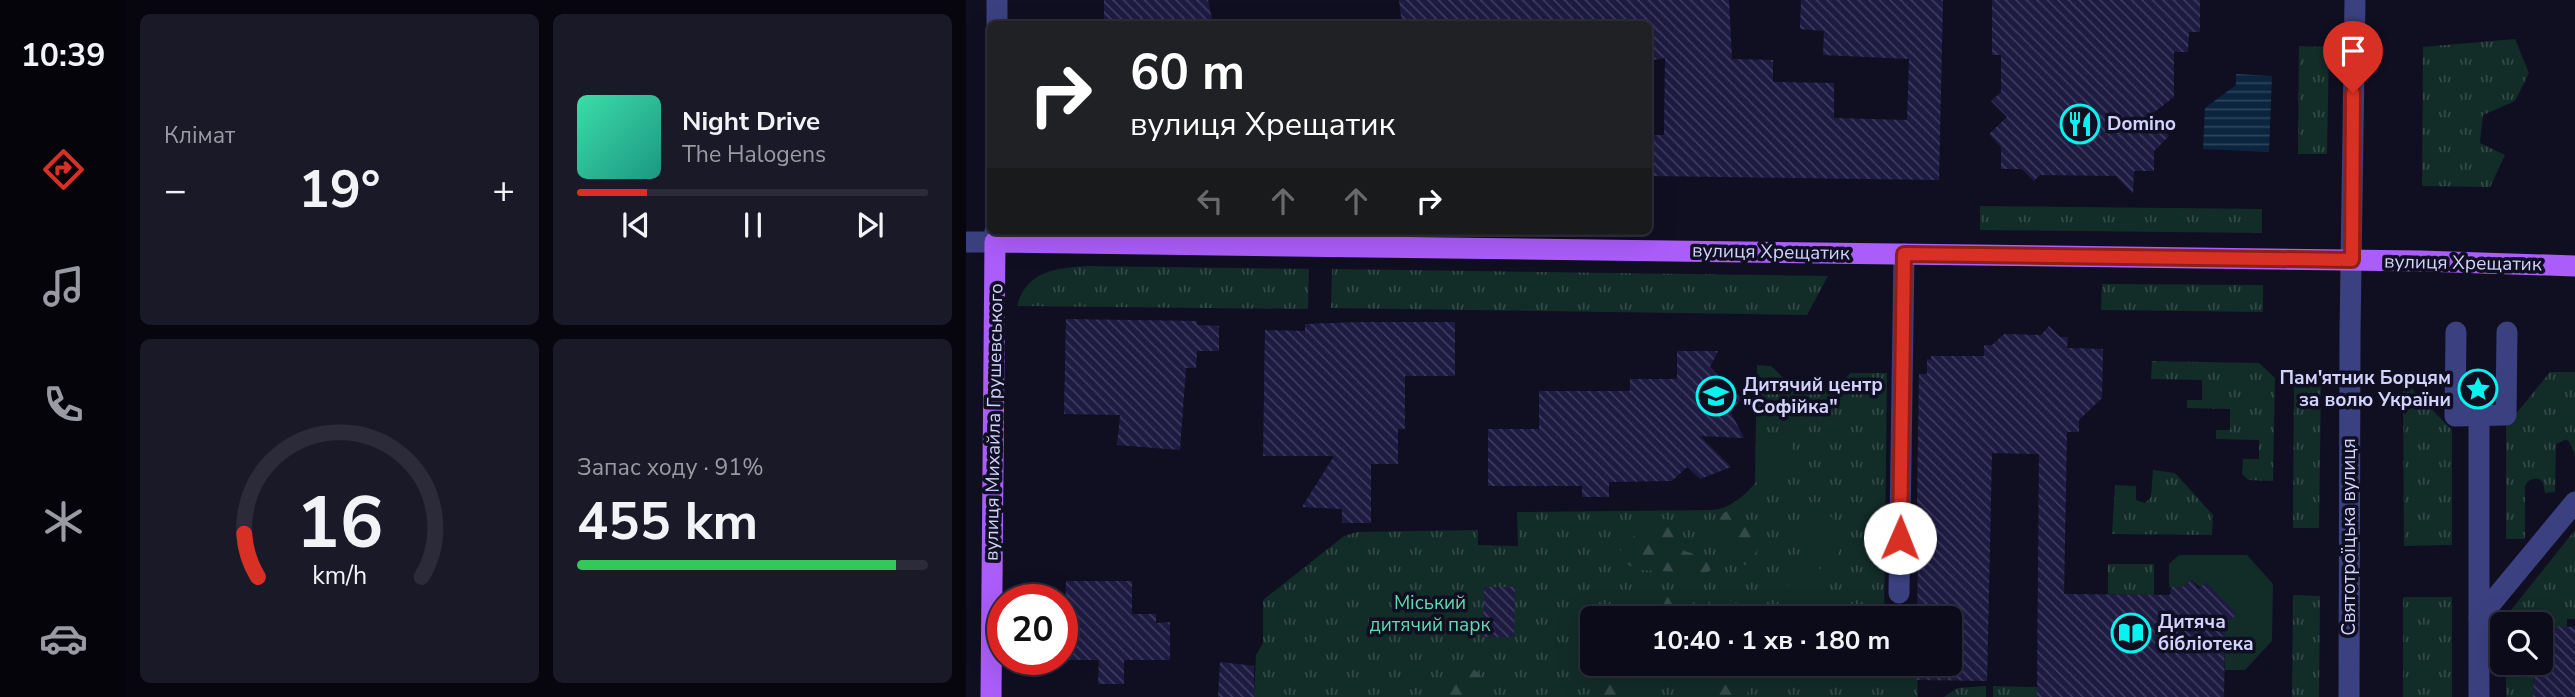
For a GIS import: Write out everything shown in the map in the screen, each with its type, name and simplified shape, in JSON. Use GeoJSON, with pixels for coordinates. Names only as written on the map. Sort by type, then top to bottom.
{"type":"FeatureCollection","features":[{"type":"Feature","properties":{"kind":"main road","name":"вулиця Хрещатик"},"geometry":{"type":"LineString","coordinates":[[995,237],[2575,266]]}},
{"type":"Feature","properties":{"kind":"main road","name":"вулиця Михайла Грушевського"},"geometry":{"type":"LineString","coordinates":[[991,697],[995,237]]}},
{"type":"Feature","properties":{"kind":"street"},"geometry":{"type":"LineString","coordinates":[[997,0],[997,21]]}},
{"type":"Feature","properties":{"kind":"street","name":"Святотроїцька вулиця"},"geometry":{"type":"LineString","coordinates":[[2349,697],[2355,0]]}},
{"type":"Feature","properties":{"kind":"street","name":"вулиця Хрещатик"},"geometry":{"type":"LineString","coordinates":[[966,242],[995,237]]}},
{"type":"Feature","properties":{"kind":"street"},"geometry":{"type":"LineString","coordinates":[[1899,593],[1904,254]]}},
{"type":"Feature","properties":{"kind":"street"},"geometry":{"type":"LineString","coordinates":[[2456,332],[2455,416],[2506,415],[2507,332]]}},
{"type":"Feature","properties":{"kind":"street"},"geometry":{"type":"LineString","coordinates":[[2479,415],[2479,697]]}},
{"type":"Feature","properties":{"kind":"street"},"geometry":{"type":"LineString","coordinates":[[2479,618],[2575,502]]}},
{"type":"Feature","properties":{"kind":"green space"},"geometry":{"type":"Polygon","coordinates":[[[2515,39],[2529,73],[2515,101],[2483,115],[2480,143],[2505,155],[2490,187],[2422,186],[2423,47],[2515,39]]]}},
{"type":"Feature","properties":{"kind":"green space"},"geometry":{"type":"Polygon","coordinates":[[[2299,46],[2329,47],[2327,154],[2298,154],[2299,46]]]}},
{"type":"Feature","properties":{"kind":"green space"},"geometry":{"type":"Polygon","coordinates":[[[1980,206],[2262,209],[2262,233],[1980,230],[1980,206]]]}},
{"type":"Feature","properties":{"kind":"green space"},"geometry":{"type":"Polygon","coordinates":[[[1087,266],[1309,269],[1308,309],[1017,306],[1021,294],[1035,278],[1054,270],[1087,266]]]}},
{"type":"Feature","properties":{"kind":"green space"},"geometry":{"type":"Polygon","coordinates":[[[1332,269],[1828,276],[1807,315],[1331,308],[1332,269]]]}},
{"type":"Feature","properties":{"kind":"green space"},"geometry":{"type":"Polygon","coordinates":[[[2102,284],[2263,285],[2263,312],[2101,310],[2102,284]]]}},
{"type":"Feature","properties":{"kind":"green space"},"geometry":{"type":"Polygon","coordinates":[[[2152,361],[2259,363],[2275,378],[2273,481],[2248,480],[2242,474],[2243,459],[2259,459],[2259,440],[2216,439],[2216,430],[2230,430],[2230,409],[2187,408],[2187,400],[2202,400],[2202,380],[2151,379],[2152,361]]]}},
{"type":"Feature","properties":{"kind":"green space","name":"Міський дитячий парк"},"geometry":{"type":"Polygon","coordinates":[[[1757,365],[1771,366],[1794,388],[1831,390],[1851,373],[1887,373],[1884,606],[1580,606],[1580,676],[1917,676],[1918,697],[1254,697],[1256,655],[1263,643],[1263,600],[1344,536],[1357,532],[1478,530],[1478,545],[1518,546],[1517,512],[1712,510],[1736,501],[1755,483],[1757,365]]]}},
{"type":"Feature","properties":{"kind":"green space"},"geometry":{"type":"Polygon","coordinates":[[[2550,372],[2575,372],[2575,455],[2569,441],[2556,444],[2555,492],[2545,493],[2543,482],[2539,479],[2527,482],[2525,539],[2506,539],[2506,426],[2550,372]]]}},
{"type":"Feature","properties":{"kind":"green space"},"geometry":{"type":"Polygon","coordinates":[[[2294,382],[2321,382],[2319,528],[2293,528],[2294,382]]]}},
{"type":"Feature","properties":{"kind":"green space"},"geometry":{"type":"Polygon","coordinates":[[[2411,388],[2452,430],[2452,545],[2404,546],[2403,389],[2411,388]]]}},
{"type":"Feature","properties":{"kind":"green space"},"geometry":{"type":"Polygon","coordinates":[[[1756,397],[1793,399],[1792,427],[1756,426],[1756,397]]]}},
{"type":"Feature","properties":{"kind":"green space"},"geometry":{"type":"Polygon","coordinates":[[[1756,434],[1792,435],[1790,468],[1755,483],[1756,434]]]}},
{"type":"Feature","properties":{"kind":"green space"},"geometry":{"type":"Polygon","coordinates":[[[2153,470],[2175,473],[2213,515],[2212,535],[2112,534],[2115,485],[2136,486],[2136,500],[2145,503],[2151,497],[2153,470]]]}},
{"type":"Feature","properties":{"kind":"green space"},"geometry":{"type":"Polygon","coordinates":[[[1803,506],[1823,507],[1837,524],[1837,571],[1831,571],[1802,540],[1803,506]]]}},
{"type":"Feature","properties":{"kind":"green space"},"geometry":{"type":"Polygon","coordinates":[[[1731,509],[1740,513],[1743,521],[1757,526],[1753,539],[1757,551],[1746,565],[1743,564],[1742,552],[1732,550],[1732,540],[1717,539],[1710,530],[1716,517],[1731,509]]]}},
{"type":"Feature","properties":{"kind":"green space"},"geometry":{"type":"Polygon","coordinates":[[[1665,519],[1677,526],[1678,546],[1709,560],[1713,564],[1710,571],[1638,570],[1621,561],[1619,553],[1633,537],[1652,523],[1665,519]]]}},
{"type":"Feature","properties":{"kind":"green space"},"geometry":{"type":"Polygon","coordinates":[[[2575,530],[2575,619],[2567,619],[2567,627],[2553,642],[2553,612],[2509,612],[2575,530]]]}},
{"type":"Feature","properties":{"kind":"green space"},"geometry":{"type":"Polygon","coordinates":[[[1797,555],[1808,556],[1830,581],[1830,596],[1821,606],[1793,606],[1788,601],[1789,565],[1797,555]]]}},
{"type":"Feature","properties":{"kind":"green space"},"geometry":{"type":"Polygon","coordinates":[[[2179,555],[2247,555],[2273,584],[2272,641],[2245,670],[2225,670],[2225,625],[2236,614],[2191,580],[2183,587],[2169,587],[2169,564],[2179,555]]]}},
{"type":"Feature","properties":{"kind":"green space"},"geometry":{"type":"Polygon","coordinates":[[[2108,564],[2154,564],[2154,595],[2108,594],[2108,564]]]}},
{"type":"Feature","properties":{"kind":"green space"},"geometry":{"type":"Polygon","coordinates":[[[1692,593],[1696,594],[1698,599],[1686,606],[1636,606],[1637,600],[1644,596],[1692,593]]]}},
{"type":"Feature","properties":{"kind":"green space"},"geometry":{"type":"Polygon","coordinates":[[[1717,595],[1744,606],[1708,606],[1709,600],[1717,595]]]}},
{"type":"Feature","properties":{"kind":"green space"},"geometry":{"type":"Polygon","coordinates":[[[2293,595],[2320,596],[2319,697],[2292,697],[2293,595]]]}},
{"type":"Feature","properties":{"kind":"green space"},"geometry":{"type":"Polygon","coordinates":[[[2403,597],[2452,597],[2452,697],[2403,697],[2403,597]]]}},
{"type":"Feature","properties":{"kind":"green space"},"geometry":{"type":"Polygon","coordinates":[[[1462,665],[1481,676],[1485,685],[1485,697],[1448,697],[1451,674],[1462,665]]]}},
{"type":"Feature","properties":{"kind":"green space"},"geometry":{"type":"Polygon","coordinates":[[[2506,675],[2534,675],[2533,697],[2506,697],[2506,675]]]}},
{"type":"Feature","properties":{"kind":"green space"},"geometry":{"type":"Polygon","coordinates":[[[1621,676],[1645,676],[1638,687],[1636,697],[1595,697],[1597,685],[1622,679],[1621,676]]]}},
{"type":"Feature","properties":{"kind":"green space"},"geometry":{"type":"Polygon","coordinates":[[[1705,676],[1750,676],[1747,697],[1698,697],[1695,685],[1705,676]]]}},
{"type":"Feature","properties":{"kind":"green space"},"geometry":{"type":"Polygon","coordinates":[[[1986,686],[1986,697],[1944,697],[1957,688],[1986,686]]]}},
{"type":"Feature","properties":{"kind":"green space"},"geometry":{"type":"Polygon","coordinates":[[[1993,686],[2037,687],[2037,697],[1993,697],[1993,686]]]}},
{"type":"Feature","properties":{"kind":"water"},"geometry":{"type":"Polygon","coordinates":[[[2236,74],[2272,76],[2269,152],[2203,149],[2205,108],[2236,85],[2236,74]]]}},
{"type":"Feature","properties":{"kind":"building"},"geometry":{"type":"Polygon","coordinates":[[[1104,0],[1208,0],[1212,21],[1104,21],[1104,0]]]}},
{"type":"Feature","properties":{"kind":"building"},"geometry":{"type":"Polygon","coordinates":[[[1399,0],[1729,0],[1732,59],[1773,60],[1773,82],[1834,83],[1834,118],[1907,120],[1909,59],[1823,55],[1824,31],[1800,29],[1801,0],[1943,0],[1939,180],[1652,176],[1652,135],[1664,135],[1665,58],[1652,60],[1652,21],[1402,21],[1399,0]]]}},
{"type":"Feature","properties":{"kind":"building"},"geometry":{"type":"Polygon","coordinates":[[[1992,0],[2200,0],[2200,32],[2189,32],[2188,52],[2174,52],[2174,97],[2149,116],[2169,136],[2154,151],[2154,171],[2134,171],[2133,194],[2116,176],[2040,175],[2034,181],[2022,169],[2001,169],[2001,147],[1989,134],[2007,117],[1991,101],[2001,92],[2001,55],[1992,55],[1992,0]]]}},
{"type":"Feature","properties":{"kind":"building"},"geometry":{"type":"Polygon","coordinates":[[[1066,319],[1197,321],[1197,325],[1219,326],[1219,351],[1197,351],[1196,368],[1186,368],[1180,450],[1117,445],[1120,415],[1064,414],[1066,319]]]}},
{"type":"Feature","properties":{"kind":"building"},"geometry":{"type":"Polygon","coordinates":[[[1455,322],[1455,376],[1405,376],[1405,429],[1398,429],[1398,464],[1371,464],[1371,523],[1342,523],[1342,509],[1302,507],[1334,456],[1263,456],[1265,330],[1305,331],[1305,324],[1455,322]]]}},
{"type":"Feature","properties":{"kind":"building"},"geometry":{"type":"Polygon","coordinates":[[[2049,326],[2060,337],[2068,337],[2067,348],[2103,349],[2102,398],[2079,420],[2079,432],[2067,432],[2064,594],[2170,595],[2171,587],[2183,587],[2191,580],[2199,589],[2206,582],[2237,614],[2225,625],[2224,697],[2037,697],[2039,454],[1992,453],[1987,681],[1916,680],[1916,676],[1962,676],[1962,606],[1917,606],[1919,374],[1927,374],[1927,359],[1931,360],[1931,356],[1984,356],[1984,345],[1992,345],[2004,334],[2041,335],[2049,326]]]}},
{"type":"Feature","properties":{"kind":"building"},"geometry":{"type":"Polygon","coordinates":[[[1677,351],[1718,351],[1710,367],[1742,399],[1730,411],[1744,438],[1700,436],[1731,467],[1700,479],[1687,467],[1672,481],[1609,482],[1609,497],[1582,497],[1582,486],[1488,486],[1488,429],[1539,429],[1539,391],[1630,391],[1630,379],[1677,379],[1677,351]]]}},
{"type":"Feature","properties":{"kind":"building"},"geometry":{"type":"Polygon","coordinates":[[[1066,581],[1132,581],[1132,614],[1156,614],[1156,623],[1170,622],[1170,660],[1124,660],[1124,684],[1098,684],[1099,660],[1078,660],[1078,584],[1066,584],[1066,581]]]}},
{"type":"Feature","properties":{"kind":"building"},"geometry":{"type":"Polygon","coordinates":[[[1484,587],[1515,587],[1514,637],[1483,637],[1484,587]]]}},
{"type":"Feature","properties":{"kind":"building"},"geometry":{"type":"Polygon","coordinates":[[[2553,626],[2575,627],[2575,697],[2533,697],[2534,675],[2553,675],[2553,626]]]}},
{"type":"Feature","properties":{"kind":"building"},"geometry":{"type":"Polygon","coordinates":[[[1220,662],[1254,666],[1254,697],[1218,697],[1220,662]]]}},
{"type":"Feature","properties":{"kind":"place","name":"Domino"},"geometry":{"type":"Point","coordinates":[2080,124]}},
{"type":"Feature","properties":{"kind":"place","name":"Пам'ятник Борцям за волю України"},"geometry":{"type":"Point","coordinates":[2478,389]}},
{"type":"Feature","properties":{"kind":"place","name":"Дитячий центр \"Софійка\""},"geometry":{"type":"Point","coordinates":[1716,396]}},
{"type":"Feature","properties":{"kind":"place","name":"Дитяча бібліотека"},"geometry":{"type":"Point","coordinates":[2131,633]}},
{"type":"Feature","properties":{"kind":"route"},"geometry":{"type":"LineString","coordinates":[[1900,538],[1904,254],[2352,260],[2353,93]]}}]}
